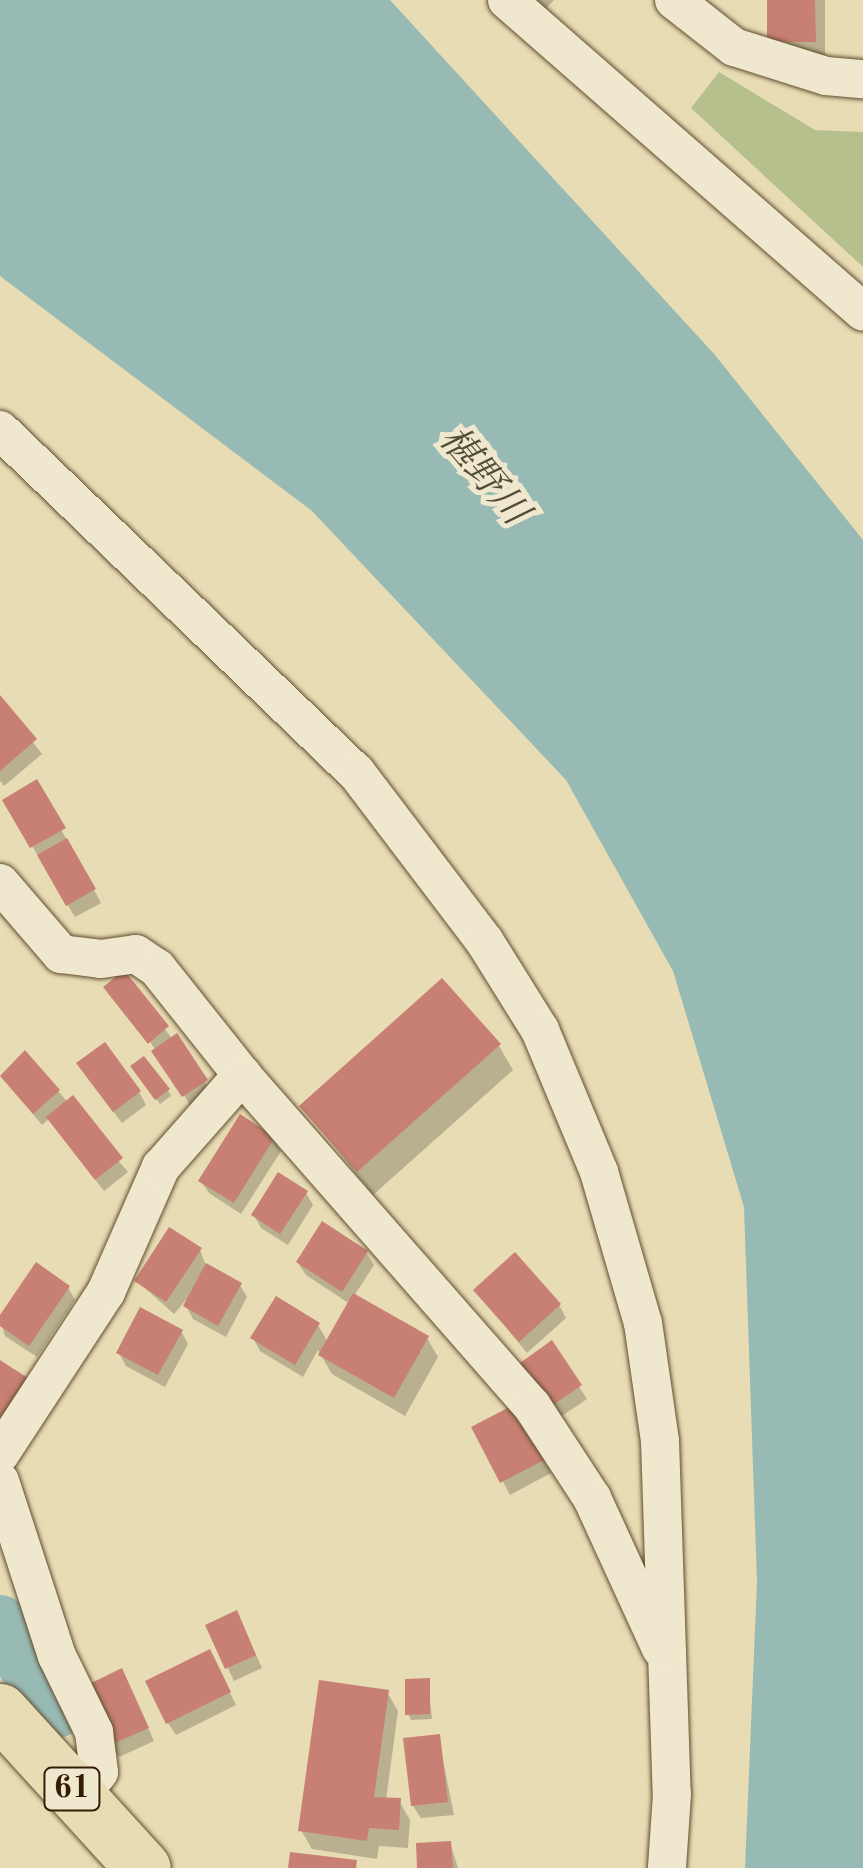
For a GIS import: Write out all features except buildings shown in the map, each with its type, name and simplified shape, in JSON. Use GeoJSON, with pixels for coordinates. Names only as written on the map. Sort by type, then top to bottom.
{"type":"FeatureCollection","features":[{"type":"Feature","properties":{"kind":"main road","name":"61"},"geometry":{"type":"LineString","coordinates":[[0,1711],[143,1868]]}},
{"type":"Feature","properties":{"kind":"street"},"geometry":{"type":"LineString","coordinates":[[508,0],[863,312]]}},
{"type":"Feature","properties":{"kind":"street"},"geometry":{"type":"LineString","coordinates":[[674,0],[734,47],[826,76],[863,79]]}},
{"type":"Feature","properties":{"kind":"street"},"geometry":{"type":"LineString","coordinates":[[0,430],[356,772],[485,942],[540,1030],[599,1172],[643,1322],[660,1441],[672,1794],[666,1868]]}},
{"type":"Feature","properties":{"kind":"street"},"geometry":{"type":"LineString","coordinates":[[0,883],[61,954],[101,959],[136,954],[157,968],[242,1076],[532,1406],[592,1498],[668,1665]]}},
{"type":"Feature","properties":{"kind":"street"},"geometry":{"type":"LineString","coordinates":[[0,1454],[106,1292],[161,1167],[242,1076]]}},
{"type":"Feature","properties":{"kind":"street"},"geometry":{"type":"LineString","coordinates":[[0,1481],[56,1656],[94,1732],[100,1772],[79,1797]]}},
{"type":"Feature","properties":{"kind":"green space"},"geometry":{"type":"Polygon","coordinates":[[[719,72],[815,130],[863,132],[863,267],[691,108],[719,72]]]}},
{"type":"Feature","properties":{"kind":"water","name":"椹野川"},"geometry":{"type":"Polygon","coordinates":[[[0,0],[390,0],[715,355],[863,540],[863,1868],[745,1868],[757,1582],[744,1207],[673,971],[566,780],[312,511],[0,276],[0,0]]]}},
{"type":"Feature","properties":{"kind":"waterway"},"geometry":{"type":"LineString","coordinates":[[0,1624],[56,1709]]}}]}
